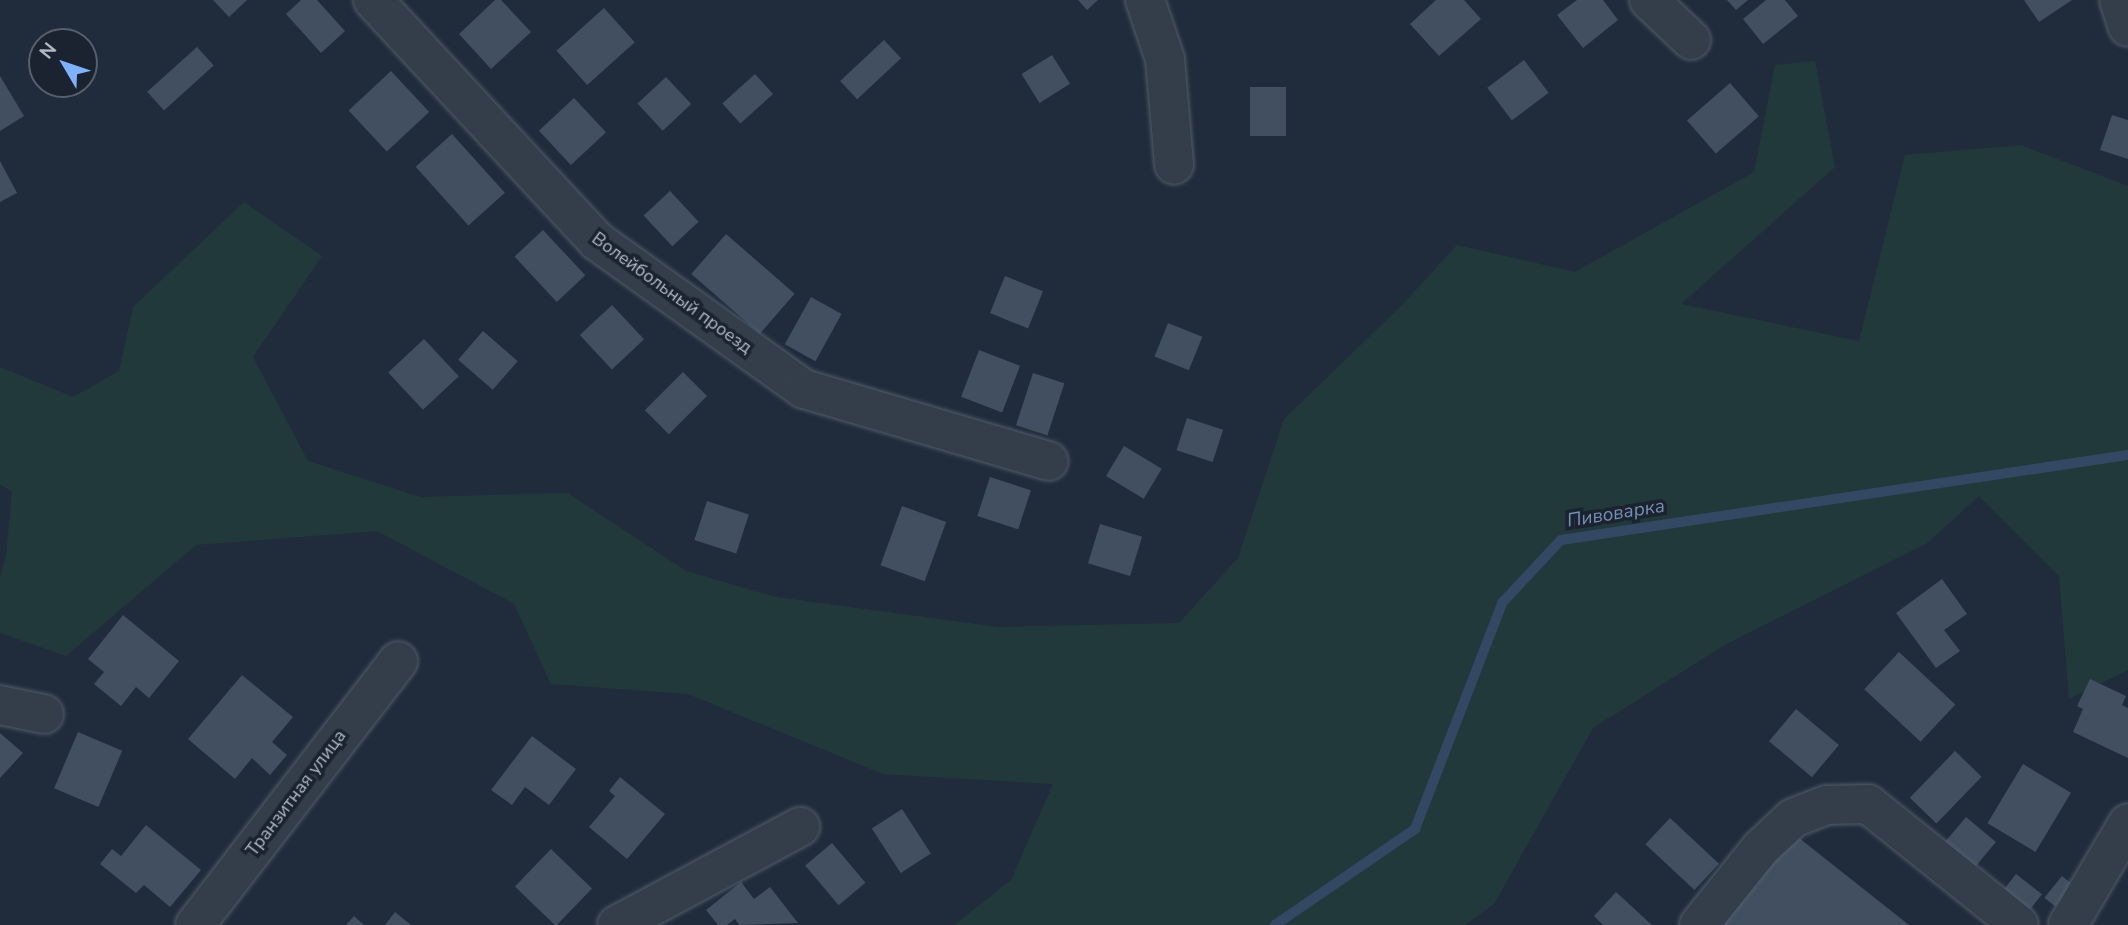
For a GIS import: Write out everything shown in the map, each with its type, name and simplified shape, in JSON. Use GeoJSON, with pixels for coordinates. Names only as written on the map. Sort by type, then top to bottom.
{"type":"FeatureCollection","features":[{"type":"Feature","properties":{"kind":"street","name":"Волейбольный проезд"},"geometry":{"type":"LineString","coordinates":[[373,0],[597,241],[804,389],[1049,461]]}},
{"type":"Feature","properties":{"kind":"street"},"geometry":{"type":"LineString","coordinates":[[1144,0],[1165,59],[1174,165]]}},
{"type":"Feature","properties":{"kind":"street"},"geometry":{"type":"LineString","coordinates":[[1649,0],[1691,40]]}},
{"type":"Feature","properties":{"kind":"street"},"geometry":{"type":"LineString","coordinates":[[2119,0],[2128,27]]}},
{"type":"Feature","properties":{"kind":"street","name":"Транзитная улица"},"geometry":{"type":"LineString","coordinates":[[195,925],[398,661]]}},
{"type":"Feature","properties":{"kind":"street"},"geometry":{"type":"LineString","coordinates":[[0,705],[44,714]]}},
{"type":"Feature","properties":{"kind":"street"},"geometry":{"type":"LineString","coordinates":[[1699,925],[1760,849],[1793,818],[1826,805],[1868,804],[2018,925]]}},
{"type":"Feature","properties":{"kind":"street"},"geometry":{"type":"LineString","coordinates":[[2068,925],[2128,823]]}},
{"type":"Feature","properties":{"kind":"street"},"geometry":{"type":"LineString","coordinates":[[617,925],[800,827]]}},
{"type":"Feature","properties":{"kind":"green space"},"geometry":{"type":"Polygon","coordinates":[[[1815,61],[1835,167],[1681,304],[1859,341],[1905,155],[2021,145],[2128,186],[2128,670],[2069,699],[2059,576],[1979,496],[1927,543],[1723,646],[1593,728],[1494,904],[1465,925],[954,925],[1011,880],[1053,784],[883,774],[688,694],[551,684],[514,604],[377,531],[196,545],[66,656],[0,633],[0,578],[6,555],[12,492],[0,484],[0,367],[73,397],[119,371],[133,307],[244,202],[322,256],[253,357],[308,461],[420,497],[568,493],[686,571],[776,597],[998,627],[1179,623],[1238,558],[1284,419],[1402,305],[1457,245],[1575,272],[1754,172],[1775,65],[1815,61]]]}},
{"type":"Feature","properties":{"kind":"building"},"geometry":{"type":"Polygon","coordinates":[[[213,0],[247,0],[229,17],[213,0]]]}},
{"type":"Feature","properties":{"kind":"building"},"geometry":{"type":"Polygon","coordinates":[[[301,0],[317,0],[345,31],[321,53],[286,14],[301,0]]]}},
{"type":"Feature","properties":{"kind":"building"},"geometry":{"type":"Polygon","coordinates":[[[495,0],[501,0],[531,32],[491,69],[459,34],[495,0]]]}},
{"type":"Feature","properties":{"kind":"building"},"geometry":{"type":"Polygon","coordinates":[[[1078,0],[1098,0],[1087,10],[1078,0]]]}},
{"type":"Feature","properties":{"kind":"building"},"geometry":{"type":"Polygon","coordinates":[[[1436,0],[1464,0],[1481,19],[1439,56],[1410,24],[1436,0]]]}},
{"type":"Feature","properties":{"kind":"building"},"geometry":{"type":"Polygon","coordinates":[[[1577,0],[1603,0],[1618,20],[1583,48],[1557,15],[1577,0]]]}},
{"type":"Feature","properties":{"kind":"building"},"geometry":{"type":"Polygon","coordinates":[[[1727,0],[1748,0],[1736,10],[1727,0]]]}},
{"type":"Feature","properties":{"kind":"building"},"geometry":{"type":"Polygon","coordinates":[[[1766,0],[1785,0],[1798,16],[1763,44],[1743,19],[1766,0]]]}},
{"type":"Feature","properties":{"kind":"building"},"geometry":{"type":"Polygon","coordinates":[[[2024,0],[2072,0],[2039,22],[2024,0]]]}},
{"type":"Feature","properties":{"kind":"building"},"geometry":{"type":"Polygon","coordinates":[[[604,8],[635,42],[587,85],[556,51],[604,8]]]}},
{"type":"Feature","properties":{"kind":"building"},"geometry":{"type":"Polygon","coordinates":[[[884,40],[901,58],[857,99],[840,81],[884,40]]]}},
{"type":"Feature","properties":{"kind":"building"},"geometry":{"type":"Polygon","coordinates":[[[197,47],[214,66],[164,110],[147,92],[197,47]]]}},
{"type":"Feature","properties":{"kind":"building"},"geometry":{"type":"Polygon","coordinates":[[[1052,55],[1070,84],[1039,103],[1021,74],[1052,55]]]}},
{"type":"Feature","properties":{"kind":"building"},"geometry":{"type":"Polygon","coordinates":[[[1524,60],[1549,93],[1512,120],[1487,88],[1524,60]]]}},
{"type":"Feature","properties":{"kind":"building"},"geometry":{"type":"Polygon","coordinates":[[[391,71],[429,112],[387,152],[349,111],[391,71]]]}},
{"type":"Feature","properties":{"kind":"building"},"geometry":{"type":"Polygon","coordinates":[[[755,74],[773,94],[740,124],[722,103],[755,74]]]}},
{"type":"Feature","properties":{"kind":"building"},"geometry":{"type":"Polygon","coordinates":[[[0,76],[24,116],[0,131],[0,76]]]}},
{"type":"Feature","properties":{"kind":"building"},"geometry":{"type":"Polygon","coordinates":[[[666,77],[691,104],[663,131],[637,104],[666,77]]]}},
{"type":"Feature","properties":{"kind":"building"},"geometry":{"type":"Polygon","coordinates":[[[1730,83],[1759,116],[1716,154],[1687,120],[1730,83]]]}},
{"type":"Feature","properties":{"kind":"building"},"geometry":{"type":"Polygon","coordinates":[[[1250,87],[1286,87],[1286,136],[1250,136],[1250,87]]]}},
{"type":"Feature","properties":{"kind":"building"},"geometry":{"type":"Polygon","coordinates":[[[574,98],[606,132],[571,165],[539,131],[574,98]]]}},
{"type":"Feature","properties":{"kind":"building"},"geometry":{"type":"Polygon","coordinates":[[[2112,115],[2128,120],[2128,159],[2100,150],[2112,115]]]}},
{"type":"Feature","properties":{"kind":"building"},"geometry":{"type":"Polygon","coordinates":[[[452,134],[505,193],[468,225],[416,167],[452,134]]]}},
{"type":"Feature","properties":{"kind":"building"},"geometry":{"type":"Polygon","coordinates":[[[0,161],[17,193],[0,202],[0,161]]]}},
{"type":"Feature","properties":{"kind":"building"},"geometry":{"type":"Polygon","coordinates":[[[670,191],[699,222],[672,246],[644,216],[670,191]]]}},
{"type":"Feature","properties":{"kind":"building"},"geometry":{"type":"Polygon","coordinates":[[[543,230],[585,275],[557,302],[514,257],[543,230]]]}},
{"type":"Feature","properties":{"kind":"building"},"geometry":{"type":"Polygon","coordinates":[[[726,234],[795,294],[760,334],[691,274],[726,234]]]}},
{"type":"Feature","properties":{"kind":"building"},"geometry":{"type":"Polygon","coordinates":[[[1005,276],[1043,291],[1028,328],[990,313],[1005,276]]]}},
{"type":"Feature","properties":{"kind":"building"},"geometry":{"type":"Polygon","coordinates":[[[811,297],[842,314],[815,361],[785,344],[811,297]]]}},
{"type":"Feature","properties":{"kind":"building"},"geometry":{"type":"Polygon","coordinates":[[[612,305],[644,339],[612,369],[580,335],[612,305]]]}},
{"type":"Feature","properties":{"kind":"building"},"geometry":{"type":"Polygon","coordinates":[[[1168,323],[1202,337],[1189,370],[1155,356],[1168,323]]]}},
{"type":"Feature","properties":{"kind":"building"},"geometry":{"type":"Polygon","coordinates":[[[483,331],[518,361],[493,390],[458,360],[483,331]]]}},
{"type":"Feature","properties":{"kind":"building"},"geometry":{"type":"Polygon","coordinates":[[[424,339],[459,376],[423,410],[388,372],[424,339]]]}},
{"type":"Feature","properties":{"kind":"building"},"geometry":{"type":"Polygon","coordinates":[[[979,350],[1020,366],[1002,412],[961,397],[979,350]]]}},
{"type":"Feature","properties":{"kind":"building"},"geometry":{"type":"Polygon","coordinates":[[[683,372],[707,396],[669,434],[645,410],[683,372]]]}},
{"type":"Feature","properties":{"kind":"building"},"geometry":{"type":"Polygon","coordinates":[[[1033,373],[1064,383],[1047,436],[1016,425],[1033,373]]]}},
{"type":"Feature","properties":{"kind":"building"},"geometry":{"type":"Polygon","coordinates":[[[1187,418],[1223,430],[1213,462],[1176,450],[1187,418]]]}},
{"type":"Feature","properties":{"kind":"building"},"geometry":{"type":"Polygon","coordinates":[[[1124,446],[1162,469],[1144,499],[1106,476],[1124,446]]]}},
{"type":"Feature","properties":{"kind":"building"},"geometry":{"type":"Polygon","coordinates":[[[990,477],[1031,490],[1018,529],[977,516],[990,477]]]}},
{"type":"Feature","properties":{"kind":"building"},"geometry":{"type":"Polygon","coordinates":[[[707,501],[749,515],[736,554],[694,540],[707,501]]]}},
{"type":"Feature","properties":{"kind":"building"},"geometry":{"type":"Polygon","coordinates":[[[902,506],[946,522],[925,581],[880,565],[902,506]]]}},
{"type":"Feature","properties":{"kind":"building"},"geometry":{"type":"Polygon","coordinates":[[[1100,524],[1142,537],[1130,576],[1088,563],[1100,524]]]}},
{"type":"Feature","properties":{"kind":"building"},"geometry":{"type":"Polygon","coordinates":[[[1942,579],[1967,614],[1944,630],[1960,651],[1936,668],[1896,613],[1942,579]]]}},
{"type":"Feature","properties":{"kind":"building"},"geometry":{"type":"Polygon","coordinates":[[[123,615],[179,661],[149,698],[136,687],[121,706],[94,684],[104,672],[88,659],[123,615]]]}},
{"type":"Feature","properties":{"kind":"building"},"geometry":{"type":"Polygon","coordinates":[[[1899,652],[1955,705],[1921,742],[1864,689],[1899,652]]]}},
{"type":"Feature","properties":{"kind":"building"},"geometry":{"type":"Polygon","coordinates":[[[242,675],[293,717],[272,742],[287,755],[270,775],[252,758],[235,779],[188,739],[242,675]]]}},
{"type":"Feature","properties":{"kind":"building"},"geometry":{"type":"Polygon","coordinates":[[[2090,679],[2126,696],[2122,705],[2128,708],[2128,758],[2073,732],[2083,709],[2077,706],[2090,679]]]}},
{"type":"Feature","properties":{"kind":"building"},"geometry":{"type":"Polygon","coordinates":[[[1796,709],[1839,745],[1812,777],[1769,741],[1796,709]]]}},
{"type":"Feature","properties":{"kind":"building"},"geometry":{"type":"Polygon","coordinates":[[[78,732],[122,751],[98,807],[54,788],[78,732]]]}},
{"type":"Feature","properties":{"kind":"building"},"geometry":{"type":"Polygon","coordinates":[[[0,733],[23,753],[0,778],[0,733]]]}},
{"type":"Feature","properties":{"kind":"building"},"geometry":{"type":"Polygon","coordinates":[[[532,736],[576,769],[549,805],[525,787],[512,805],[491,790],[532,736]]]}},
{"type":"Feature","properties":{"kind":"building"},"geometry":{"type":"Polygon","coordinates":[[[1955,751],[1982,777],[1936,823],[1910,798],[1955,751]]]}},
{"type":"Feature","properties":{"kind":"building"},"geometry":{"type":"Polygon","coordinates":[[[2023,764],[2071,793],[2035,852],[1987,823],[2023,764]]]}},
{"type":"Feature","properties":{"kind":"building"},"geometry":{"type":"Polygon","coordinates":[[[620,777],[665,814],[627,859],[589,827],[615,796],[609,791],[620,777]]]}},
{"type":"Feature","properties":{"kind":"building"},"geometry":{"type":"Polygon","coordinates":[[[902,809],[931,853],[901,873],[872,829],[902,809]]]}},
{"type":"Feature","properties":{"kind":"building"},"geometry":{"type":"Polygon","coordinates":[[[1966,817],[1996,842],[1971,871],[1942,846],[1966,817]]]}},
{"type":"Feature","properties":{"kind":"building"},"geometry":{"type":"Polygon","coordinates":[[[1670,818],[1719,864],[1694,890],[1645,844],[1670,818]]]}},
{"type":"Feature","properties":{"kind":"building"},"geometry":{"type":"Polygon","coordinates":[[[146,825],[201,870],[170,907],[144,885],[136,893],[100,864],[112,849],[121,856],[146,825]]]}},
{"type":"Feature","properties":{"kind":"building"},"geometry":{"type":"Polygon","coordinates":[[[1789,830],[1909,925],[1714,925],[1789,830]]]}},
{"type":"Feature","properties":{"kind":"building"},"geometry":{"type":"Polygon","coordinates":[[[832,843],[865,883],[839,905],[805,865],[832,843]]]}},
{"type":"Feature","properties":{"kind":"building"},"geometry":{"type":"Polygon","coordinates":[[[551,849],[592,889],[555,925],[515,886],[551,849]]]}},
{"type":"Feature","properties":{"kind":"building"},"geometry":{"type":"Polygon","coordinates":[[[2016,874],[2042,894],[2028,912],[2002,891],[2016,874]]]}},
{"type":"Feature","properties":{"kind":"building"},"geometry":{"type":"Polygon","coordinates":[[[2062,876],[2073,885],[2055,907],[2044,898],[2062,876]]]}},
{"type":"Feature","properties":{"kind":"building"},"geometry":{"type":"Polygon","coordinates":[[[741,882],[754,899],[770,887],[798,923],[739,925],[735,919],[727,925],[718,925],[706,910],[741,882]]]}},
{"type":"Feature","properties":{"kind":"building"},"geometry":{"type":"Polygon","coordinates":[[[1616,892],[1652,925],[1603,925],[1594,916],[1616,892]]]}},
{"type":"Feature","properties":{"kind":"building"},"geometry":{"type":"Polygon","coordinates":[[[395,912],[411,925],[385,925],[395,912]]]}},
{"type":"Feature","properties":{"kind":"building"},"geometry":{"type":"Polygon","coordinates":[[[354,916],[364,925],[346,925],[354,916]]]}},
{"type":"Feature","properties":{"kind":"waterway","name":"Пивоварка"},"geometry":{"type":"LineString","coordinates":[[1275,925],[1415,829],[1502,603],[1561,540],[2128,455]]}}]}
